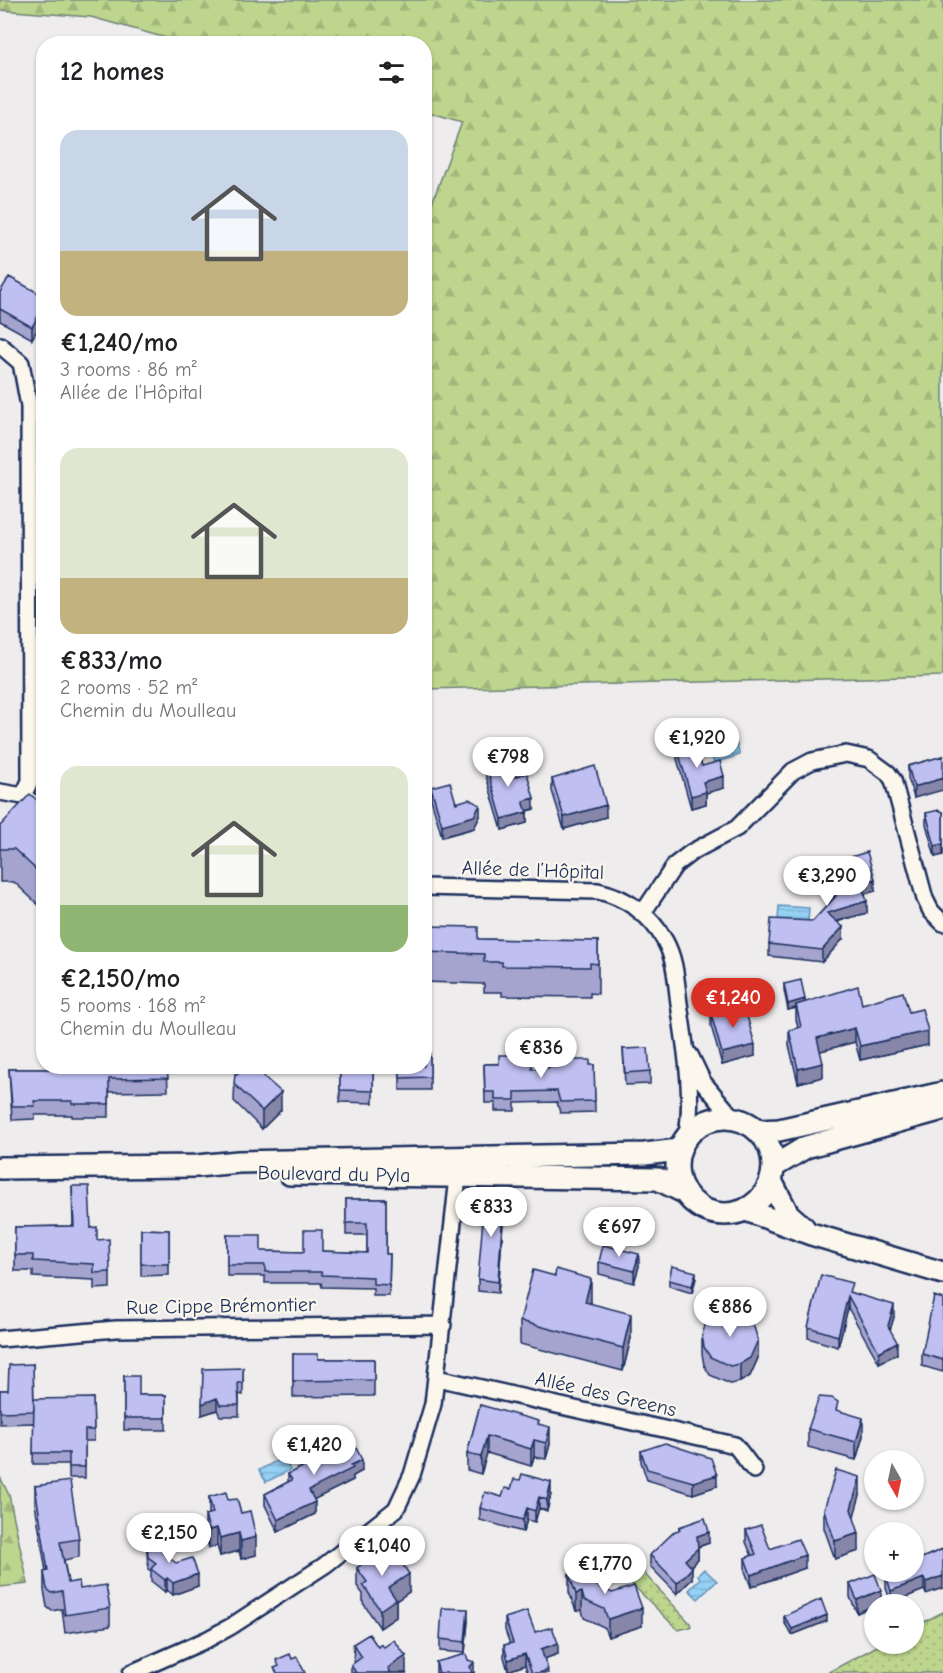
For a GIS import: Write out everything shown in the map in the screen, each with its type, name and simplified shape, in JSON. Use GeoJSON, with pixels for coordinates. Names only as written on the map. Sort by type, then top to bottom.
{"type":"FeatureCollection","features":[{"type":"Feature","properties":{"kind":"main road"},"geometry":{"type":"LineString","coordinates":[[758,1131],[785,1129],[943,1093]]}},
{"type":"Feature","properties":{"kind":"main road"},"geometry":{"type":"LineString","coordinates":[[811,1234],[788,1214],[772,1174],[770,1149],[758,1131],[733,1118],[717,1119],[700,1124],[683,1143],[676,1172],[684,1192],[693,1203],[712,1212],[733,1214],[746,1210],[765,1192],[772,1174],[806,1147],[943,1109]]}},
{"type":"Feature","properties":{"kind":"main road","name":"Boulevard du Pyla"},"geometry":{"type":"LineString","coordinates":[[0,1168],[197,1166],[239,1173],[459,1166],[645,1154],[683,1143]]}},
{"type":"Feature","properties":{"kind":"main road","name":"Boulevard du Pyla"},"geometry":{"type":"LineString","coordinates":[[459,1166],[657,1179],[684,1192]]}},
{"type":"Feature","properties":{"kind":"main road"},"geometry":{"type":"LineString","coordinates":[[746,1210],[811,1234],[943,1273]]}},
{"type":"Feature","properties":{"kind":"street"},"geometry":{"type":"LineString","coordinates":[[0,345],[21,363],[29,406],[30,781],[23,796]]}},
{"type":"Feature","properties":{"kind":"street"},"geometry":{"type":"LineString","coordinates":[[642,914],[675,865],[692,852],[737,828],[793,771],[824,757],[854,754],[876,763],[892,780],[925,899],[931,911],[943,922]]}},
{"type":"Feature","properties":{"kind":"street"},"geometry":{"type":"LineString","coordinates":[[0,792],[23,796],[36,805]]}},
{"type":"Feature","properties":{"kind":"street","name":"Allée de l’Hôpital"},"geometry":{"type":"LineString","coordinates":[[432,887],[598,891],[616,895],[655,926],[671,955],[684,1038],[691,1101],[683,1143]]}},
{"type":"Feature","properties":{"kind":"street","name":"Allée de l’Hôpital"},"geometry":{"type":"LineString","coordinates":[[684,1038],[703,1082],[733,1118]]}},
{"type":"Feature","properties":{"kind":"street"},"geometry":{"type":"LineString","coordinates":[[131,1673],[230,1627],[325,1565],[396,1509],[412,1475],[434,1404],[459,1166]]}},
{"type":"Feature","properties":{"kind":"street","name":"Rue Cippe Brémontier"},"geometry":{"type":"LineString","coordinates":[[0,1340],[128,1329],[442,1325]]}},
{"type":"Feature","properties":{"kind":"street","name":"Allée des Greens"},"geometry":{"type":"LineString","coordinates":[[437,1378],[735,1445],[754,1470]]}},
{"type":"Feature","properties":{"kind":"green space"},"geometry":{"type":"Polygon","coordinates":[[[0,0],[943,0],[943,676],[432,689],[432,203],[462,122],[432,113],[432,36],[159,36],[91,17],[0,10],[0,0]]]}},
{"type":"Feature","properties":{"kind":"green space"},"geometry":{"type":"Polygon","coordinates":[[[0,1477],[9,1495],[28,1584],[0,1587],[0,1477]]]}},
{"type":"Feature","properties":{"kind":"green space"},"geometry":{"type":"Polygon","coordinates":[[[627,1555],[690,1623],[691,1627],[678,1630],[609,1561],[627,1555]]]}},
{"type":"Feature","properties":{"kind":"green space"},"geometry":{"type":"Polygon","coordinates":[[[943,1612],[943,1673],[827,1673],[864,1653],[924,1654],[924,1622],[943,1612]]]}},
{"type":"Feature","properties":{"kind":"water"},"geometry":{"type":"Polygon","coordinates":[[[736,742],[740,755],[714,763],[710,750],[736,742]]]}},
{"type":"Feature","properties":{"kind":"water"},"geometry":{"type":"Polygon","coordinates":[[[779,906],[809,908],[808,922],[778,920],[779,906]]]}},
{"type":"Feature","properties":{"kind":"water"},"geometry":{"type":"Polygon","coordinates":[[[284,1457],[290,1470],[266,1482],[259,1470],[284,1457]]]}},
{"type":"Feature","properties":{"kind":"water"},"geometry":{"type":"Polygon","coordinates":[[[704,1569],[717,1581],[698,1599],[689,1590],[700,1579],[698,1575],[704,1569]]]}},
{"type":"Feature","properties":{"kind":"building"},"geometry":{"type":"Polygon","coordinates":[[[9,277],[36,292],[36,320],[32,327],[0,309],[0,292],[9,277]]]}},
{"type":"Feature","properties":{"kind":"building"},"geometry":{"type":"Polygon","coordinates":[[[695,742],[702,766],[720,761],[724,776],[703,782],[706,792],[691,796],[677,747],[695,742]]]}},
{"type":"Feature","properties":{"kind":"building"},"geometry":{"type":"Polygon","coordinates":[[[499,752],[507,779],[527,773],[534,798],[523,801],[527,812],[502,819],[483,755],[499,752]]]}},
{"type":"Feature","properties":{"kind":"building"},"geometry":{"type":"Polygon","coordinates":[[[943,756],[943,778],[914,787],[908,766],[943,756]]]}},
{"type":"Feature","properties":{"kind":"building"},"geometry":{"type":"Polygon","coordinates":[[[595,766],[606,805],[564,817],[552,779],[595,766]]]}},
{"type":"Feature","properties":{"kind":"building"},"geometry":{"type":"Polygon","coordinates":[[[450,782],[456,803],[469,799],[480,805],[474,816],[442,825],[432,787],[450,782]]]}},
{"type":"Feature","properties":{"kind":"building"},"geometry":{"type":"Polygon","coordinates":[[[30,794],[36,799],[36,870],[14,849],[0,849],[0,826],[30,794]]]}},
{"type":"Feature","properties":{"kind":"building"},"geometry":{"type":"Polygon","coordinates":[[[939,810],[943,812],[943,844],[935,846],[926,813],[939,810]]]}},
{"type":"Feature","properties":{"kind":"building"},"geometry":{"type":"Polygon","coordinates":[[[867,852],[875,879],[861,884],[867,901],[827,913],[843,927],[822,950],[769,944],[771,919],[813,921],[836,896],[828,864],[867,852]]]}},
{"type":"Feature","properties":{"kind":"building"},"geometry":{"type":"Polygon","coordinates":[[[432,926],[478,927],[478,939],[598,941],[598,964],[590,963],[590,967],[502,966],[502,962],[484,962],[484,954],[432,952],[432,926]]]}},
{"type":"Feature","properties":{"kind":"building"},"geometry":{"type":"Polygon","coordinates":[[[801,980],[805,999],[788,1004],[784,984],[801,980]]]}},
{"type":"Feature","properties":{"kind":"building"},"geometry":{"type":"Polygon","coordinates":[[[858,986],[862,1004],[903,992],[909,1012],[922,1009],[928,1031],[860,1046],[855,1028],[817,1038],[823,1063],[798,1069],[789,1030],[801,1027],[796,1005],[858,986]]]}},
{"type":"Feature","properties":{"kind":"building"},"geometry":{"type":"Polygon","coordinates":[[[744,1005],[755,1045],[722,1053],[711,1014],[744,1005]]]}},
{"type":"Feature","properties":{"kind":"building"},"geometry":{"type":"Polygon","coordinates":[[[648,1048],[650,1071],[625,1073],[623,1049],[648,1048]]]}},
{"type":"Feature","properties":{"kind":"building"},"geometry":{"type":"Polygon","coordinates":[[[499,1055],[520,1055],[521,1063],[532,1063],[532,1069],[563,1066],[563,1060],[590,1060],[590,1065],[594,1065],[595,1101],[560,1102],[557,1091],[515,1092],[515,1100],[495,1100],[495,1092],[485,1092],[484,1064],[499,1064],[499,1055]]]}},
{"type":"Feature","properties":{"kind":"building"},"geometry":{"type":"Polygon","coordinates":[[[9,1069],[36,1069],[36,1074],[168,1074],[168,1078],[109,1079],[109,1104],[34,1101],[35,1106],[12,1106],[9,1069]]]}},
{"type":"Feature","properties":{"kind":"building"},"geometry":{"type":"Polygon","coordinates":[[[235,1074],[264,1074],[264,1077],[281,1092],[262,1111],[234,1084],[235,1074]]]}},
{"type":"Feature","properties":{"kind":"building"},"geometry":{"type":"Polygon","coordinates":[[[340,1074],[373,1074],[373,1091],[340,1090],[340,1074]]]}},
{"type":"Feature","properties":{"kind":"building"},"geometry":{"type":"Polygon","coordinates":[[[400,1074],[430,1074],[430,1077],[400,1078],[400,1074]]]}},
{"type":"Feature","properties":{"kind":"building"},"geometry":{"type":"Polygon","coordinates":[[[72,1186],[89,1186],[91,1228],[97,1227],[97,1240],[109,1239],[110,1272],[94,1273],[94,1264],[33,1261],[33,1255],[15,1255],[15,1227],[74,1226],[72,1186]]]}},
{"type":"Feature","properties":{"kind":"building"},"geometry":{"type":"Polygon","coordinates":[[[485,1194],[504,1196],[498,1282],[478,1279],[485,1194]]]}},
{"type":"Feature","properties":{"kind":"building"},"geometry":{"type":"Polygon","coordinates":[[[346,1199],[386,1199],[386,1254],[390,1254],[389,1285],[373,1284],[373,1277],[322,1275],[321,1272],[265,1272],[265,1265],[227,1265],[227,1235],[261,1235],[261,1251],[304,1252],[304,1230],[322,1230],[322,1251],[367,1253],[367,1223],[346,1223],[346,1199]]]}},
{"type":"Feature","properties":{"kind":"building"},"geometry":{"type":"Polygon","coordinates":[[[141,1229],[169,1230],[169,1264],[141,1264],[141,1229]]]}},
{"type":"Feature","properties":{"kind":"building"},"geometry":{"type":"Polygon","coordinates":[[[603,1245],[639,1254],[634,1271],[599,1262],[603,1245]]]}},
{"type":"Feature","properties":{"kind":"building"},"geometry":{"type":"Polygon","coordinates":[[[672,1266],[696,1272],[692,1286],[669,1280],[672,1266]]]}},
{"type":"Feature","properties":{"kind":"building"},"geometry":{"type":"Polygon","coordinates":[[[556,1269],[591,1279],[585,1302],[631,1314],[623,1348],[520,1321],[533,1270],[555,1276],[556,1269]]]}},
{"type":"Feature","properties":{"kind":"building"},"geometry":{"type":"Polygon","coordinates":[[[821,1275],[852,1283],[849,1292],[894,1305],[888,1326],[897,1342],[879,1352],[848,1296],[838,1336],[808,1327],[821,1275]]]}},
{"type":"Feature","properties":{"kind":"building"},"geometry":{"type":"Polygon","coordinates":[[[934,1296],[943,1299],[943,1360],[922,1354],[934,1296]]]}},
{"type":"Feature","properties":{"kind":"building"},"geometry":{"type":"Polygon","coordinates":[[[724,1310],[735,1310],[745,1314],[752,1321],[758,1340],[750,1358],[740,1364],[730,1366],[710,1357],[704,1347],[702,1336],[705,1325],[713,1316],[724,1310]]]}},
{"type":"Feature","properties":{"kind":"building"},"geometry":{"type":"Polygon","coordinates":[[[293,1354],[318,1354],[318,1359],[374,1359],[374,1380],[293,1381],[293,1354]]]}},
{"type":"Feature","properties":{"kind":"building"},"geometry":{"type":"Polygon","coordinates":[[[33,1364],[34,1411],[0,1412],[0,1390],[8,1390],[9,1365],[33,1364]]]}},
{"type":"Feature","properties":{"kind":"building"},"geometry":{"type":"Polygon","coordinates":[[[243,1368],[243,1383],[238,1383],[239,1405],[220,1405],[217,1398],[202,1404],[203,1369],[243,1368]]]}},
{"type":"Feature","properties":{"kind":"building"},"geometry":{"type":"Polygon","coordinates":[[[124,1376],[139,1376],[139,1395],[166,1395],[166,1418],[124,1418],[124,1376]]]}},
{"type":"Feature","properties":{"kind":"building"},"geometry":{"type":"Polygon","coordinates":[[[819,1397],[832,1398],[838,1402],[836,1410],[863,1418],[856,1442],[808,1429],[819,1397]]]}},
{"type":"Feature","properties":{"kind":"building"},"geometry":{"type":"Polygon","coordinates":[[[93,1398],[94,1430],[85,1430],[85,1467],[69,1467],[69,1453],[33,1453],[34,1399],[93,1398]]]}},
{"type":"Feature","properties":{"kind":"building"},"geometry":{"type":"Polygon","coordinates":[[[480,1405],[539,1421],[538,1424],[550,1427],[546,1443],[534,1440],[531,1449],[487,1436],[481,1457],[467,1454],[480,1405]]]}},
{"type":"Feature","properties":{"kind":"building"},"geometry":{"type":"Polygon","coordinates":[[[348,1431],[362,1460],[351,1465],[353,1468],[309,1490],[315,1502],[278,1520],[265,1494],[292,1480],[288,1474],[321,1458],[316,1447],[348,1431]]]}},
{"type":"Feature","properties":{"kind":"building"},"geometry":{"type":"Polygon","coordinates":[[[665,1443],[711,1458],[717,1475],[693,1482],[647,1469],[641,1451],[665,1443]]]}},
{"type":"Feature","properties":{"kind":"building"},"geometry":{"type":"Polygon","coordinates":[[[836,1470],[860,1477],[851,1509],[859,1533],[835,1541],[824,1510],[836,1470]]]}},
{"type":"Feature","properties":{"kind":"building"},"geometry":{"type":"Polygon","coordinates":[[[522,1474],[551,1482],[547,1500],[539,1497],[535,1511],[527,1508],[523,1520],[480,1508],[485,1492],[502,1497],[505,1488],[511,1489],[514,1479],[520,1480],[522,1474]]]}},
{"type":"Feature","properties":{"kind":"building"},"geometry":{"type":"Polygon","coordinates":[[[70,1481],[79,1539],[60,1542],[68,1583],[79,1581],[80,1589],[106,1585],[110,1608],[65,1615],[62,1591],[52,1593],[47,1589],[44,1572],[48,1571],[35,1486],[70,1481]]]}},
{"type":"Feature","properties":{"kind":"building"},"geometry":{"type":"Polygon","coordinates":[[[226,1492],[228,1500],[237,1499],[241,1513],[250,1511],[256,1537],[241,1541],[239,1533],[220,1538],[217,1528],[209,1530],[205,1515],[213,1513],[209,1497],[226,1492]]]}},
{"type":"Feature","properties":{"kind":"building"},"geometry":{"type":"Polygon","coordinates":[[[705,1518],[709,1532],[697,1536],[698,1548],[685,1560],[692,1568],[677,1583],[650,1555],[675,1531],[680,1530],[679,1527],[705,1518]]]}},
{"type":"Feature","properties":{"kind":"building"},"geometry":{"type":"Polygon","coordinates":[[[761,1525],[770,1549],[798,1539],[805,1555],[751,1575],[745,1558],[756,1554],[746,1530],[761,1525]]]}},
{"type":"Feature","properties":{"kind":"building"},"geometry":{"type":"Polygon","coordinates":[[[159,1538],[163,1553],[176,1563],[192,1558],[198,1574],[173,1583],[151,1569],[156,1563],[148,1557],[147,1540],[159,1538]]]}},
{"type":"Feature","properties":{"kind":"building"},"geometry":{"type":"Polygon","coordinates":[[[381,1548],[393,1564],[400,1560],[409,1574],[388,1588],[396,1599],[380,1610],[363,1585],[367,1582],[357,1568],[381,1548]]]}},
{"type":"Feature","properties":{"kind":"building"},"geometry":{"type":"Polygon","coordinates":[[[943,1549],[943,1576],[926,1582],[924,1557],[943,1549]]]}},
{"type":"Feature","properties":{"kind":"building"},"geometry":{"type":"Polygon","coordinates":[[[590,1567],[596,1585],[612,1593],[634,1586],[642,1608],[608,1619],[604,1609],[584,1600],[582,1592],[576,1594],[569,1574],[590,1567]]]}},
{"type":"Feature","properties":{"kind":"building"},"geometry":{"type":"Polygon","coordinates":[[[864,1578],[864,1582],[878,1582],[881,1590],[864,1594],[864,1597],[857,1600],[850,1584],[864,1578]]]}},
{"type":"Feature","properties":{"kind":"building"},"geometry":{"type":"Polygon","coordinates":[[[888,1582],[914,1582],[891,1591],[888,1582]]]}},
{"type":"Feature","properties":{"kind":"building"},"geometry":{"type":"Polygon","coordinates":[[[821,1599],[827,1615],[792,1629],[784,1616],[821,1599]]]}},
{"type":"Feature","properties":{"kind":"building"},"geometry":{"type":"Polygon","coordinates":[[[442,1608],[468,1609],[465,1642],[440,1639],[442,1608]]]}},
{"type":"Feature","properties":{"kind":"building"},"geometry":{"type":"Polygon","coordinates":[[[527,1611],[535,1632],[552,1627],[558,1643],[541,1649],[548,1670],[539,1673],[532,1673],[525,1654],[508,1660],[504,1645],[513,1643],[505,1618],[527,1611]]]}},
{"type":"Feature","properties":{"kind":"building"},"geometry":{"type":"Polygon","coordinates":[[[369,1634],[378,1647],[381,1644],[384,1647],[394,1640],[406,1656],[388,1668],[391,1673],[356,1673],[351,1665],[362,1657],[353,1644],[369,1634]]]}},
{"type":"Feature","properties":{"kind":"building"},"geometry":{"type":"Polygon","coordinates":[[[290,1654],[292,1659],[297,1657],[305,1673],[277,1673],[274,1668],[279,1666],[276,1660],[290,1654]]]}},
{"type":"Feature","properties":{"kind":"building"},"geometry":{"type":"Polygon","coordinates":[[[466,1654],[468,1660],[474,1662],[470,1667],[472,1673],[439,1673],[436,1662],[466,1654]]]}}]}
